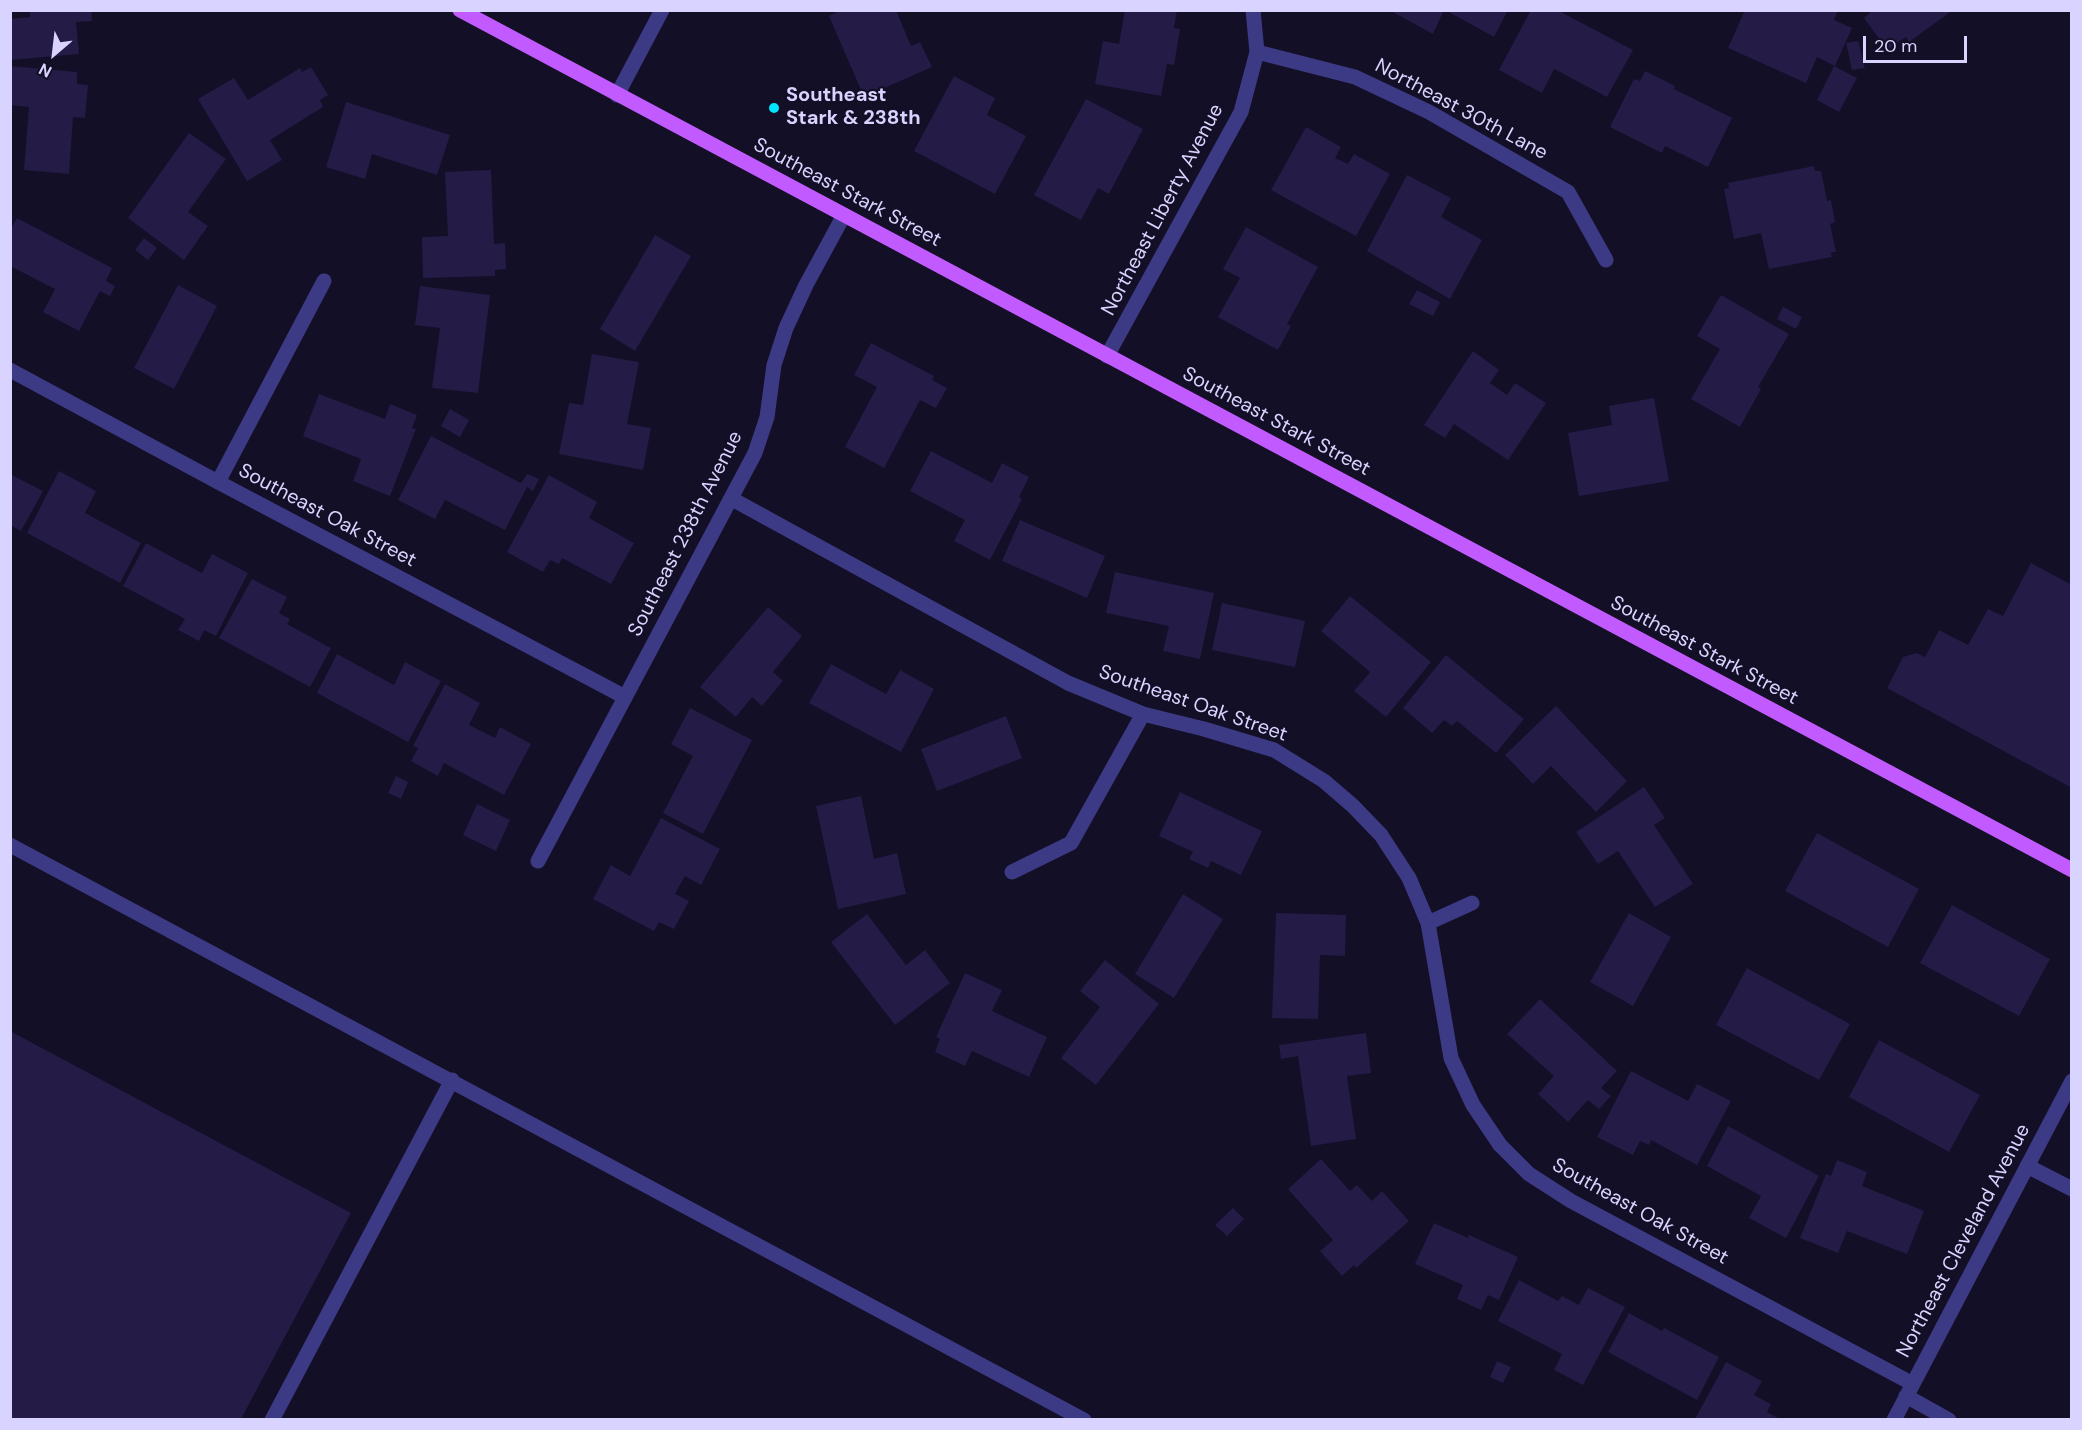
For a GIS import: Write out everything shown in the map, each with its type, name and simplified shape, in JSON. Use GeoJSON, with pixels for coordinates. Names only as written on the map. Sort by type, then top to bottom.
{"type":"FeatureCollection","features":[{"type":"Feature","properties":{"kind":"main road","name":"Southeast Stark Street"},"geometry":{"type":"LineString","coordinates":[[460,10],[2072,870]]}},
{"type":"Feature","properties":{"kind":"street"},"geometry":{"type":"LineString","coordinates":[[617,95],[662,10]]}},
{"type":"Feature","properties":{"kind":"street","name":"Northeast Liberty Avenue"},"geometry":{"type":"LineString","coordinates":[[1107,356],[1241,112],[1257,52],[1253,10]]}},
{"type":"Feature","properties":{"kind":"street","name":"Northeast 30th Lane"},"geometry":{"type":"LineString","coordinates":[[1257,52],[1355,77],[1429,112],[1568,192],[1606,260]]}},
{"type":"Feature","properties":{"kind":"street","name":"Southeast 238th Avenue"},"geometry":{"type":"LineString","coordinates":[[538,861],[755,453],[766,417],[774,365],[786,328],[806,285],[844,215]]}},
{"type":"Feature","properties":{"kind":"street"},"geometry":{"type":"LineString","coordinates":[[218,482],[324,281]]}},
{"type":"Feature","properties":{"kind":"street","name":"Southeast Oak Street"},"geometry":{"type":"LineString","coordinates":[[10,370],[625,697]]}},
{"type":"Feature","properties":{"kind":"street","name":"Southeast Oak Street"},"geometry":{"type":"LineString","coordinates":[[732,499],[1068,683],[1143,714],[1274,750],[1324,781],[1381,835],[1409,878],[1428,923],[1451,1058],[1473,1105],[1500,1145],[1529,1174],[1571,1201],[1910,1390],[1949,1419]]}},
{"type":"Feature","properties":{"kind":"street"},"geometry":{"type":"LineString","coordinates":[[1012,872],[1071,843],[1143,714]]}},
{"type":"Feature","properties":{"kind":"street"},"geometry":{"type":"LineString","coordinates":[[10,844],[1084,1419]]}},
{"type":"Feature","properties":{"kind":"street"},"geometry":{"type":"LineString","coordinates":[[1428,923],[1472,903]]}},
{"type":"Feature","properties":{"kind":"street"},"geometry":{"type":"LineString","coordinates":[[272,1419],[452,1080]]}},
{"type":"Feature","properties":{"kind":"street","name":"Northeast Cleveland Avenue"},"geometry":{"type":"LineString","coordinates":[[1894,1419],[2072,1081]]}},
{"type":"Feature","properties":{"kind":"street"},"geometry":{"type":"LineString","coordinates":[[2027,1166],[2072,1189]]}},
{"type":"Feature","properties":{"kind":"building"},"geometry":{"type":"Polygon","coordinates":[[[30,10],[91,10],[92,21],[76,22],[79,54],[10,60],[10,19],[30,17],[30,10]]]}},
{"type":"Feature","properties":{"kind":"building"},"geometry":{"type":"Polygon","coordinates":[[[841,10],[896,10],[911,46],[920,42],[932,67],[864,97],[829,16],[841,10]]]}},
{"type":"Feature","properties":{"kind":"building"},"geometry":{"type":"Polygon","coordinates":[[[1125,10],[1177,10],[1174,28],[1180,29],[1174,65],[1167,64],[1161,96],[1095,84],[1103,41],[1119,44],[1125,10]]]}},
{"type":"Feature","properties":{"kind":"building"},"geometry":{"type":"Polygon","coordinates":[[[1389,10],[1444,10],[1433,34],[1389,10]]]}},
{"type":"Feature","properties":{"kind":"building"},"geometry":{"type":"Polygon","coordinates":[[[1445,10],[1508,10],[1494,37],[1445,10]]]}},
{"type":"Feature","properties":{"kind":"building"},"geometry":{"type":"Polygon","coordinates":[[[1531,10],[1557,10],[1633,50],[1607,97],[1554,69],[1542,93],[1499,70],[1531,10]]]}},
{"type":"Feature","properties":{"kind":"building"},"geometry":{"type":"Polygon","coordinates":[[[1745,10],[1838,10],[1834,20],[1852,28],[1835,66],[1817,57],[1806,83],[1728,48],[1745,10]]]}},
{"type":"Feature","properties":{"kind":"building"},"geometry":{"type":"Polygon","coordinates":[[[1873,10],[1953,10],[1909,42],[1906,37],[1887,50],[1864,18],[1873,10]]]}},
{"type":"Feature","properties":{"kind":"building"},"geometry":{"type":"Polygon","coordinates":[[[1858,41],[1865,68],[1852,70],[1846,43],[1858,41]]]}},
{"type":"Feature","properties":{"kind":"building"},"geometry":{"type":"Polygon","coordinates":[[[10,66],[77,72],[77,84],[88,85],[85,118],[73,117],[69,174],[24,170],[29,107],[10,105],[10,66]]]}},
{"type":"Feature","properties":{"kind":"building"},"geometry":{"type":"Polygon","coordinates":[[[1834,66],[1857,78],[1839,112],[1817,100],[1834,66]]]}},
{"type":"Feature","properties":{"kind":"building"},"geometry":{"type":"Polygon","coordinates":[[[311,67],[328,95],[320,100],[323,107],[270,140],[282,160],[247,181],[198,99],[234,78],[248,100],[300,68],[302,72],[311,67]]]}},
{"type":"Feature","properties":{"kind":"building"},"geometry":{"type":"Polygon","coordinates":[[[1645,71],[1675,86],[1674,89],[1732,118],[1708,167],[1665,146],[1662,153],[1610,127],[1634,79],[1640,81],[1645,71]]]}},
{"type":"Feature","properties":{"kind":"building"},"geometry":{"type":"Polygon","coordinates":[[[954,76],[995,98],[987,115],[1026,136],[995,194],[914,151],[954,76]]]}},
{"type":"Feature","properties":{"kind":"building"},"geometry":{"type":"Polygon","coordinates":[[[1086,99],[1143,129],[1109,194],[1098,188],[1081,220],[1034,195],[1086,99]]]}},
{"type":"Feature","properties":{"kind":"building"},"geometry":{"type":"Polygon","coordinates":[[[346,102],[450,135],[437,175],[372,154],[365,179],[326,167],[346,102]]]}},
{"type":"Feature","properties":{"kind":"building"},"geometry":{"type":"Polygon","coordinates":[[[1306,127],[1341,147],[1335,158],[1348,164],[1354,154],[1390,174],[1356,236],[1271,190],[1306,127]]]}},
{"type":"Feature","properties":{"kind":"building"},"geometry":{"type":"Polygon","coordinates":[[[189,133],[226,159],[188,212],[208,226],[184,260],[128,218],[189,133]]]}},
{"type":"Feature","properties":{"kind":"building"},"geometry":{"type":"Polygon","coordinates":[[[1814,166],[1815,171],[1821,171],[1827,201],[1831,200],[1835,222],[1830,224],[1836,252],[1831,252],[1832,257],[1769,269],[1761,233],[1734,239],[1724,189],[1729,188],[1728,183],[1814,166]]]}},
{"type":"Feature","properties":{"kind":"building"},"geometry":{"type":"Polygon","coordinates":[[[491,170],[494,244],[505,243],[506,269],[495,270],[495,276],[423,278],[422,237],[448,236],[445,172],[491,170]]]}},
{"type":"Feature","properties":{"kind":"building"},"geometry":{"type":"Polygon","coordinates":[[[1407,175],[1451,198],[1441,217],[1482,240],[1450,299],[1367,251],[1407,175]]]}},
{"type":"Feature","properties":{"kind":"building"},"geometry":{"type":"Polygon","coordinates":[[[17,218],[112,268],[106,281],[115,286],[110,296],[100,291],[79,331],[43,312],[55,289],[10,266],[10,230],[17,218]]]}},
{"type":"Feature","properties":{"kind":"building"},"geometry":{"type":"Polygon","coordinates":[[[1246,227],[1318,267],[1287,324],[1291,326],[1278,350],[1218,317],[1240,278],[1223,269],[1246,227]]]}},
{"type":"Feature","properties":{"kind":"building"},"geometry":{"type":"Polygon","coordinates":[[[655,235],[691,256],[635,351],[600,329],[655,235]]]}},
{"type":"Feature","properties":{"kind":"building"},"geometry":{"type":"Polygon","coordinates":[[[144,238],[157,248],[148,260],[135,250],[144,238]]]}},
{"type":"Feature","properties":{"kind":"building"},"geometry":{"type":"Polygon","coordinates":[[[178,285],[217,306],[174,389],[134,368],[178,285]]]}},
{"type":"Feature","properties":{"kind":"building"},"geometry":{"type":"Polygon","coordinates":[[[420,286],[490,295],[478,393],[432,388],[440,328],[415,325],[420,286]]]}},
{"type":"Feature","properties":{"kind":"building"},"geometry":{"type":"Polygon","coordinates":[[[1417,290],[1440,302],[1433,316],[1409,304],[1417,290]]]}},
{"type":"Feature","properties":{"kind":"building"},"geometry":{"type":"Polygon","coordinates":[[[1721,295],[1789,334],[1758,387],[1761,389],[1740,427],[1691,399],[1720,349],[1697,336],[1721,295]]]}},
{"type":"Feature","properties":{"kind":"building"},"geometry":{"type":"Polygon","coordinates":[[[1783,307],[1802,317],[1796,329],[1777,319],[1783,307]]]}},
{"type":"Feature","properties":{"kind":"building"},"geometry":{"type":"Polygon","coordinates":[[[871,343],[934,376],[932,380],[947,388],[936,408],[920,400],[884,468],[845,447],[877,387],[854,375],[871,343]]]}},
{"type":"Feature","properties":{"kind":"building"},"geometry":{"type":"Polygon","coordinates":[[[1473,351],[1499,370],[1490,383],[1507,395],[1515,383],[1546,403],[1508,460],[1454,424],[1445,438],[1424,425],[1473,351]]]}},
{"type":"Feature","properties":{"kind":"building"},"geometry":{"type":"Polygon","coordinates":[[[592,354],[639,362],[627,424],[651,428],[643,470],[559,454],[569,403],[583,405],[592,354]]]}},
{"type":"Feature","properties":{"kind":"building"},"geometry":{"type":"Polygon","coordinates":[[[319,394],[385,419],[390,404],[417,415],[412,428],[416,429],[390,496],[353,481],[361,459],[303,436],[319,394]]]}},
{"type":"Feature","properties":{"kind":"building"},"geometry":{"type":"Polygon","coordinates":[[[1654,398],[1669,481],[1579,496],[1568,433],[1612,425],[1609,406],[1654,398]]]}},
{"type":"Feature","properties":{"kind":"building"},"geometry":{"type":"Polygon","coordinates":[[[450,409],[469,420],[460,437],[441,426],[450,409]]]}},
{"type":"Feature","properties":{"kind":"building"},"geometry":{"type":"Polygon","coordinates":[[[431,436],[521,483],[527,474],[539,479],[533,491],[527,487],[505,530],[445,500],[435,519],[398,500],[431,436]]]}},
{"type":"Feature","properties":{"kind":"building"},"geometry":{"type":"Polygon","coordinates":[[[931,451],[992,483],[1002,463],[1029,477],[1019,497],[1022,499],[990,560],[954,541],[965,520],[910,491],[931,451]]]}},
{"type":"Feature","properties":{"kind":"building"},"geometry":{"type":"Polygon","coordinates":[[[59,471],[96,491],[85,513],[141,543],[120,583],[27,533],[59,471]]]}},
{"type":"Feature","properties":{"kind":"building"},"geometry":{"type":"Polygon","coordinates":[[[10,474],[43,491],[21,531],[10,525],[10,474]]]}},
{"type":"Feature","properties":{"kind":"building"},"geometry":{"type":"Polygon","coordinates":[[[549,475],[597,502],[589,518],[634,543],[611,584],[562,558],[559,564],[550,560],[543,572],[507,552],[549,475]]]}},
{"type":"Feature","properties":{"kind":"building"},"geometry":{"type":"Polygon","coordinates":[[[1020,520],[1105,556],[1087,598],[1002,561],[1020,520]]]}},
{"type":"Feature","properties":{"kind":"building"},"geometry":{"type":"Polygon","coordinates":[[[146,543],[202,573],[212,554],[248,573],[216,636],[204,630],[199,641],[178,630],[185,619],[123,586],[146,543]]]}},
{"type":"Feature","properties":{"kind":"building"},"geometry":{"type":"Polygon","coordinates":[[[2031,563],[2070,584],[2072,580],[2072,788],[1887,688],[1903,657],[1917,653],[1925,657],[1939,630],[1968,645],[1988,609],[2003,616],[2031,563]]]}},
{"type":"Feature","properties":{"kind":"building"},"geometry":{"type":"Polygon","coordinates":[[[1115,572],[1214,593],[1200,659],[1163,651],[1169,626],[1106,613],[1115,572]]]}},
{"type":"Feature","properties":{"kind":"building"},"geometry":{"type":"Polygon","coordinates":[[[252,579],[287,597],[279,613],[290,619],[287,624],[331,648],[310,687],[219,638],[252,579]]]}},
{"type":"Feature","properties":{"kind":"building"},"geometry":{"type":"Polygon","coordinates":[[[1350,596],[1431,662],[1386,717],[1354,691],[1370,672],[1321,631],[1350,596]]]}},
{"type":"Feature","properties":{"kind":"building"},"geometry":{"type":"Polygon","coordinates":[[[1222,603],[1305,621],[1295,667],[1212,650],[1222,603]]]}},
{"type":"Feature","properties":{"kind":"building"},"geometry":{"type":"Polygon","coordinates":[[[768,607],[802,636],[773,672],[783,681],[762,706],[752,697],[736,717],[700,687],[768,607]]]}},
{"type":"Feature","properties":{"kind":"building"},"geometry":{"type":"Polygon","coordinates":[[[337,654],[394,685],[405,662],[441,681],[408,742],[317,693],[337,654]]]}},
{"type":"Feature","properties":{"kind":"building"},"geometry":{"type":"Polygon","coordinates":[[[1446,655],[1524,719],[1496,753],[1457,721],[1452,726],[1444,720],[1432,733],[1403,708],[1446,655]]]}},
{"type":"Feature","properties":{"kind":"building"},"geometry":{"type":"Polygon","coordinates":[[[831,664],[886,694],[900,670],[934,689],[901,752],[809,703],[831,664]]]}},
{"type":"Feature","properties":{"kind":"building"},"geometry":{"type":"Polygon","coordinates":[[[445,684],[480,703],[469,725],[495,738],[500,727],[531,744],[504,795],[444,763],[438,776],[411,761],[418,748],[413,746],[445,684]]]}},
{"type":"Feature","properties":{"kind":"building"},"geometry":{"type":"Polygon","coordinates":[[[1556,706],[1627,781],[1596,812],[1551,766],[1533,784],[1505,755],[1556,706]]]}},
{"type":"Feature","properties":{"kind":"building"},"geometry":{"type":"Polygon","coordinates":[[[690,708],[752,740],[703,834],[663,813],[693,756],[671,744],[690,708]]]}},
{"type":"Feature","properties":{"kind":"building"},"geometry":{"type":"Polygon","coordinates":[[[1006,716],[1022,758],[937,791],[921,749],[1006,716]]]}},
{"type":"Feature","properties":{"kind":"building"},"geometry":{"type":"Polygon","coordinates":[[[396,776],[408,782],[401,799],[388,793],[396,776]]]}},
{"type":"Feature","properties":{"kind":"building"},"geometry":{"type":"Polygon","coordinates":[[[1644,787],[1665,818],[1654,825],[1693,884],[1655,907],[1618,851],[1598,864],[1576,832],[1644,787]]]}},
{"type":"Feature","properties":{"kind":"building"},"geometry":{"type":"Polygon","coordinates":[[[1180,792],[1262,831],[1241,875],[1211,861],[1208,868],[1189,859],[1193,852],[1159,836],[1180,792]]]}},
{"type":"Feature","properties":{"kind":"building"},"geometry":{"type":"Polygon","coordinates":[[[861,796],[874,859],[897,853],[906,894],[838,909],[816,806],[861,796]]]}},
{"type":"Feature","properties":{"kind":"building"},"geometry":{"type":"Polygon","coordinates":[[[477,804],[510,820],[496,851],[463,835],[477,804]]]}},
{"type":"Feature","properties":{"kind":"building"},"geometry":{"type":"Polygon","coordinates":[[[661,818],[720,849],[701,885],[685,876],[675,894],[689,901],[674,929],[659,922],[654,931],[593,899],[611,865],[630,876],[661,818]]]}},
{"type":"Feature","properties":{"kind":"building"},"geometry":{"type":"Polygon","coordinates":[[[1817,833],[1919,889],[1888,947],[1785,891],[1817,833]]]}},
{"type":"Feature","properties":{"kind":"building"},"geometry":{"type":"Polygon","coordinates":[[[1183,894],[1223,919],[1174,998],[1135,974],[1183,894]]]}},
{"type":"Feature","properties":{"kind":"building"},"geometry":{"type":"Polygon","coordinates":[[[1952,905],[2050,959],[2019,1016],[1920,963],[1952,905]]]}},
{"type":"Feature","properties":{"kind":"building"},"geometry":{"type":"Polygon","coordinates":[[[1276,913],[1346,915],[1345,956],[1320,955],[1318,1019],[1272,1018],[1276,913]]]}},
{"type":"Feature","properties":{"kind":"building"},"geometry":{"type":"Polygon","coordinates":[[[1629,913],[1671,937],[1633,1006],[1590,982],[1629,913]]]}},
{"type":"Feature","properties":{"kind":"building"},"geometry":{"type":"Polygon","coordinates":[[[867,914],[906,965],[925,950],[950,983],[895,1025],[831,942],[867,914]]]}},
{"type":"Feature","properties":{"kind":"building"},"geometry":{"type":"Polygon","coordinates":[[[1105,960],[1159,1004],[1096,1085],[1061,1058],[1100,1007],[1080,991],[1105,960]]]}},
{"type":"Feature","properties":{"kind":"building"},"geometry":{"type":"Polygon","coordinates":[[[1747,968],[1850,1024],[1819,1080],[1716,1025],[1747,968]]]}},
{"type":"Feature","properties":{"kind":"building"},"geometry":{"type":"Polygon","coordinates":[[[965,973],[1002,990],[992,1011],[1047,1037],[1029,1077],[972,1051],[965,1066],[935,1052],[940,1039],[936,1037],[965,973]]]}},
{"type":"Feature","properties":{"kind":"building"},"geometry":{"type":"Polygon","coordinates":[[[1540,999],[1617,1071],[1601,1088],[1611,1096],[1599,1109],[1588,1100],[1568,1122],[1538,1094],[1554,1076],[1507,1034],[1540,999]]]}},
{"type":"Feature","properties":{"kind":"building"},"geometry":{"type":"Polygon","coordinates":[[[10,1031],[351,1213],[241,1419],[10,1419],[10,1031]]]}},
{"type":"Feature","properties":{"kind":"building"},"geometry":{"type":"Polygon","coordinates":[[[1366,1033],[1371,1073],[1347,1076],[1356,1139],[1311,1146],[1298,1056],[1281,1059],[1279,1045],[1366,1033]]]}},
{"type":"Feature","properties":{"kind":"building"},"geometry":{"type":"Polygon","coordinates":[[[1879,1040],[1980,1095],[1949,1152],[1849,1097],[1879,1040]]]}},
{"type":"Feature","properties":{"kind":"building"},"geometry":{"type":"Polygon","coordinates":[[[1631,1071],[1688,1101],[1697,1084],[1731,1101],[1697,1165],[1651,1140],[1649,1145],[1640,1141],[1633,1155],[1597,1137],[1631,1071]]]}},
{"type":"Feature","properties":{"kind":"building"},"geometry":{"type":"Polygon","coordinates":[[[1728,1126],[1819,1176],[1786,1238],[1749,1218],[1761,1196],[1707,1166],[1728,1126]]]}},
{"type":"Feature","properties":{"kind":"building"},"geometry":{"type":"Polygon","coordinates":[[[1321,1159],[1350,1191],[1357,1185],[1372,1201],[1382,1191],[1409,1221],[1356,1268],[1354,1265],[1342,1276],[1320,1251],[1333,1240],[1288,1189],[1321,1159]]]}},
{"type":"Feature","properties":{"kind":"building"},"geometry":{"type":"Polygon","coordinates":[[[1837,1160],[1867,1172],[1862,1186],[1924,1211],[1907,1254],[1847,1231],[1838,1253],[1800,1238],[1826,1174],[1831,1176],[1837,1160]]]}},
{"type":"Feature","properties":{"kind":"building"},"geometry":{"type":"Polygon","coordinates":[[[1233,1208],[1244,1219],[1227,1236],[1215,1225],[1233,1208]]]}},
{"type":"Feature","properties":{"kind":"building"},"geometry":{"type":"Polygon","coordinates":[[[1434,1223],[1468,1238],[1469,1235],[1518,1257],[1499,1300],[1488,1295],[1481,1310],[1457,1299],[1463,1285],[1415,1264],[1434,1223]]]}},
{"type":"Feature","properties":{"kind":"building"},"geometry":{"type":"Polygon","coordinates":[[[1519,1280],[1558,1301],[1562,1296],[1579,1305],[1588,1288],[1625,1307],[1583,1385],[1554,1370],[1562,1354],[1498,1321],[1519,1280]]]}},
{"type":"Feature","properties":{"kind":"building"},"geometry":{"type":"Polygon","coordinates":[[[1629,1313],[1662,1331],[1664,1328],[1719,1357],[1697,1400],[1608,1352],[1629,1313]]]}},
{"type":"Feature","properties":{"kind":"building"},"geometry":{"type":"Polygon","coordinates":[[[1497,1361],[1511,1367],[1503,1383],[1490,1377],[1497,1361]]]}},
{"type":"Feature","properties":{"kind":"building"},"geometry":{"type":"Polygon","coordinates":[[[1726,1362],[1762,1381],[1754,1395],[1771,1404],[1767,1412],[1780,1419],[1695,1419],[1726,1362]]]}},
{"type":"Feature","properties":{"kind":"place","name":"Southeast Stark & 238th"},"geometry":{"type":"Point","coordinates":[774,108]}}]}
